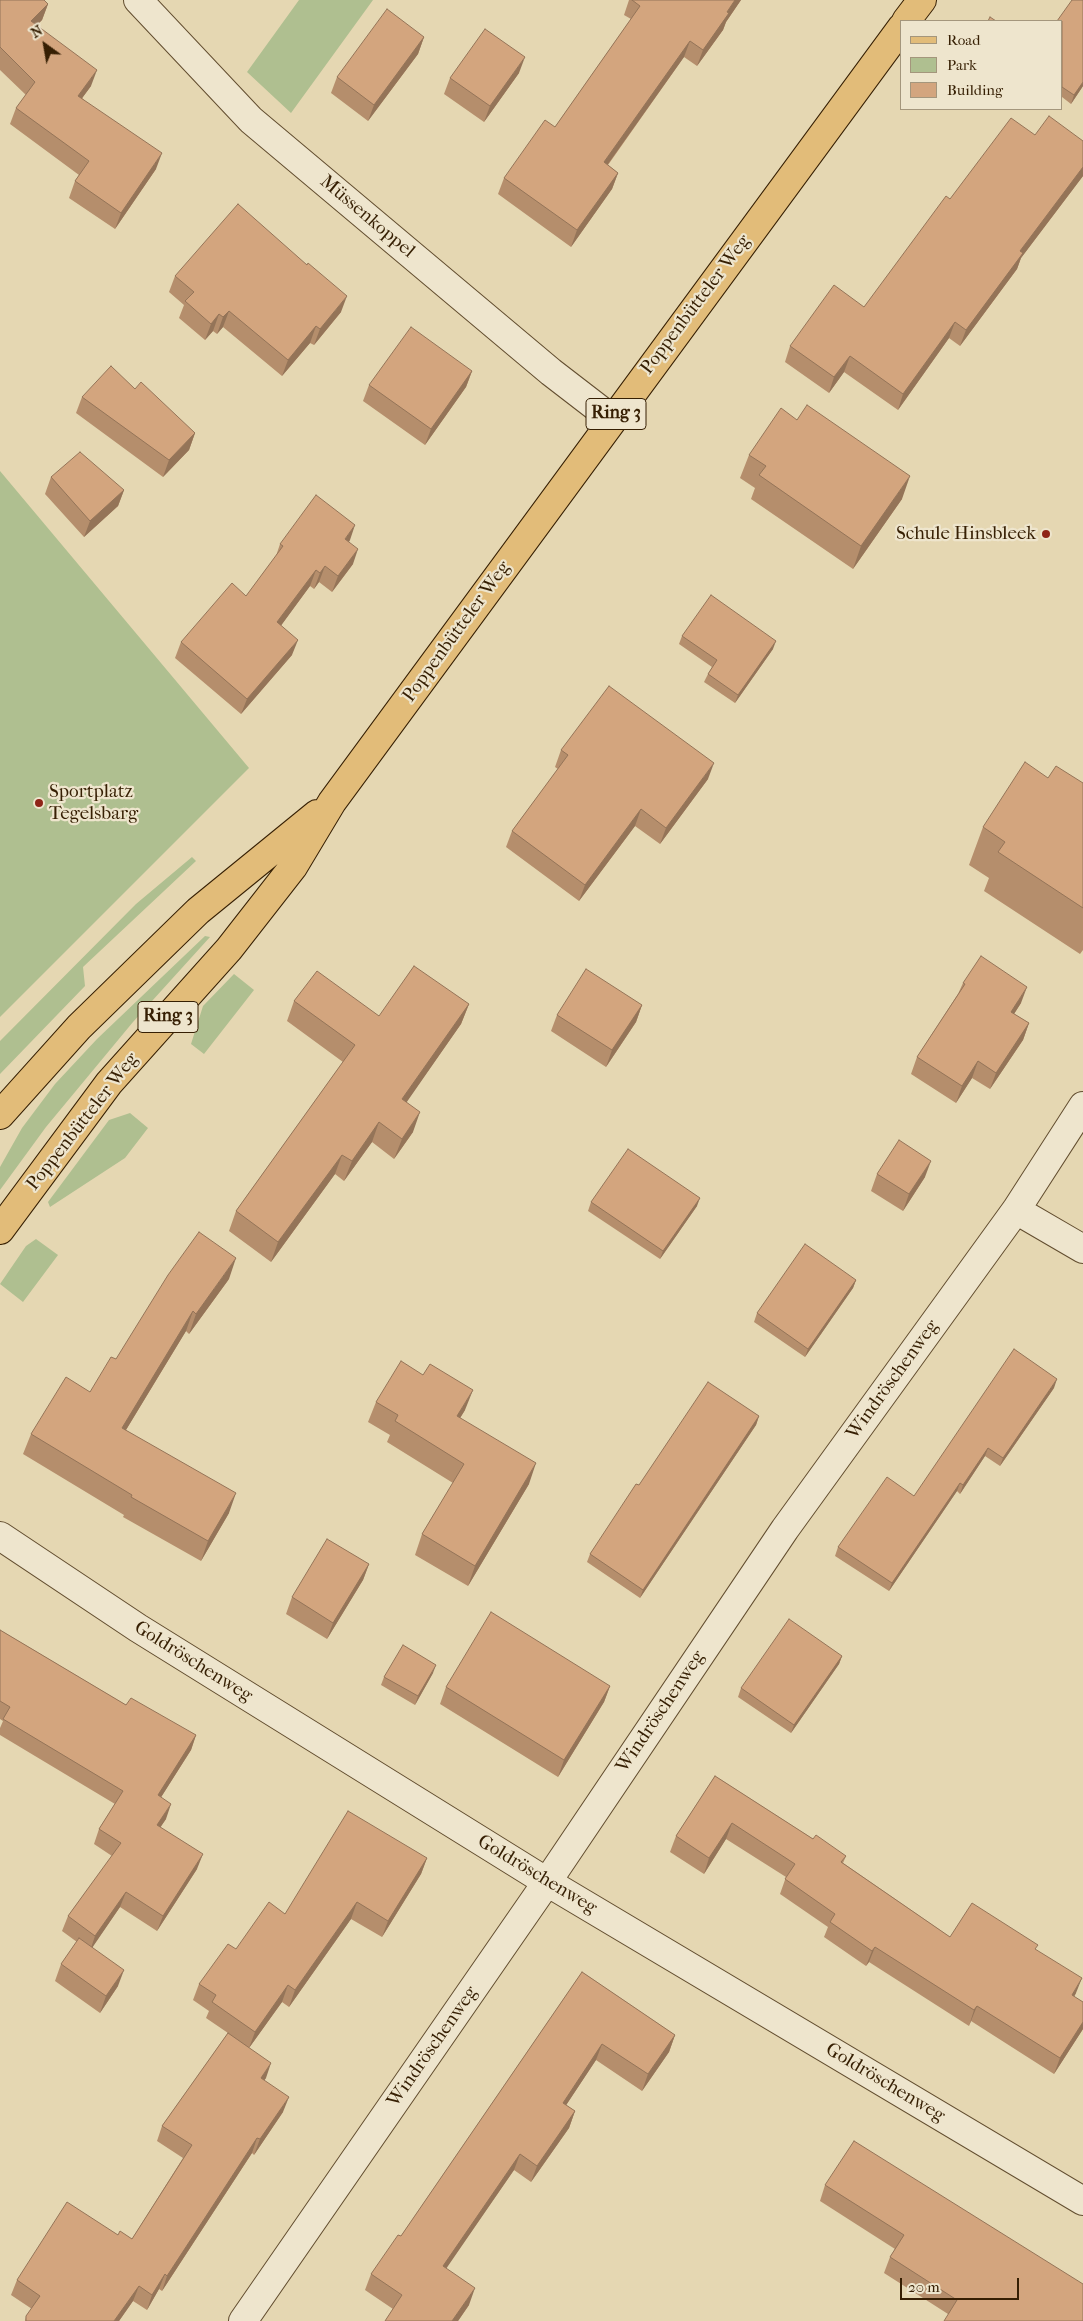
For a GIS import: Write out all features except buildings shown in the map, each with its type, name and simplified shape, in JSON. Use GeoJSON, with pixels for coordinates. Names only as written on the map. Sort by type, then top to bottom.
{"type":"FeatureCollection","features":[{"type":"Feature","properties":{"kind":"main road"},"geometry":{"type":"LineString","coordinates":[[907,20],[922,0]]}},
{"type":"Feature","properties":{"kind":"main road","name":"Poppenbütteler Weg"},"geometry":{"type":"LineString","coordinates":[[0,1230],[109,1082],[229,949],[282,882],[332,802],[900,30]]}},
{"type":"Feature","properties":{"kind":"main road","name":"Poppenbütteler Weg"},"geometry":{"type":"LineString","coordinates":[[0,1115],[79,1027],[198,911],[332,802]]}},
{"type":"Feature","properties":{"kind":"street","name":"Müssenkoppel"},"geometry":{"type":"LineString","coordinates":[[138,0],[251,120],[551,372],[612,419]]}},
{"type":"Feature","properties":{"kind":"street","name":"Windröschenweg"},"geometry":{"type":"LineString","coordinates":[[243,2321],[547,1882],[785,1529],[1016,1210],[1083,1106]]}},
{"type":"Feature","properties":{"kind":"street"},"geometry":{"type":"LineString","coordinates":[[1016,1210],[1083,1249]]}},
{"type":"Feature","properties":{"kind":"street","name":"Goldröschenweg"},"geometry":{"type":"LineString","coordinates":[[0,1536],[138,1628],[547,1882],[1083,2201]]}},
{"type":"Feature","properties":{"kind":"green space"},"geometry":{"type":"Polygon","coordinates":[[[299,0],[373,0],[291,113],[247,72],[299,0]]]}},
{"type":"Feature","properties":{"kind":"green space"},"geometry":{"type":"Polygon","coordinates":[[[0,471],[249,768],[0,1017],[0,471]]]}},
{"type":"Feature","properties":{"kind":"green space"},"geometry":{"type":"Polygon","coordinates":[[[192,857],[196,861],[83,967],[85,986],[0,1074],[0,1041],[136,904],[192,857]]]}},
{"type":"Feature","properties":{"kind":"green space"},"geometry":{"type":"Polygon","coordinates":[[[205,936],[210,937],[133,1022],[46,1127],[0,1190],[0,1167],[22,1128],[55,1084],[97,1039],[205,936]]]}},
{"type":"Feature","properties":{"kind":"green space"},"geometry":{"type":"Polygon","coordinates":[[[234,974],[254,990],[204,1054],[191,1044],[203,1006],[234,974]]]}},
{"type":"Feature","properties":{"kind":"green space"},"geometry":{"type":"Polygon","coordinates":[[[130,1113],[148,1128],[125,1158],[50,1207],[48,1202],[109,1120],[130,1113]]]}},
{"type":"Feature","properties":{"kind":"green space"},"geometry":{"type":"Polygon","coordinates":[[[36,1239],[58,1255],[23,1302],[0,1284],[26,1246],[36,1239]]]}},
{"type":"Feature","properties":{"kind":"place","name":"Schule Hinsbleek"},"geometry":{"type":"Point","coordinates":[1046,534]}},
{"type":"Feature","properties":{"kind":"place","name":"Sportplatz Tegelsbarg"},"geometry":{"type":"Point","coordinates":[39,803]}}]}
